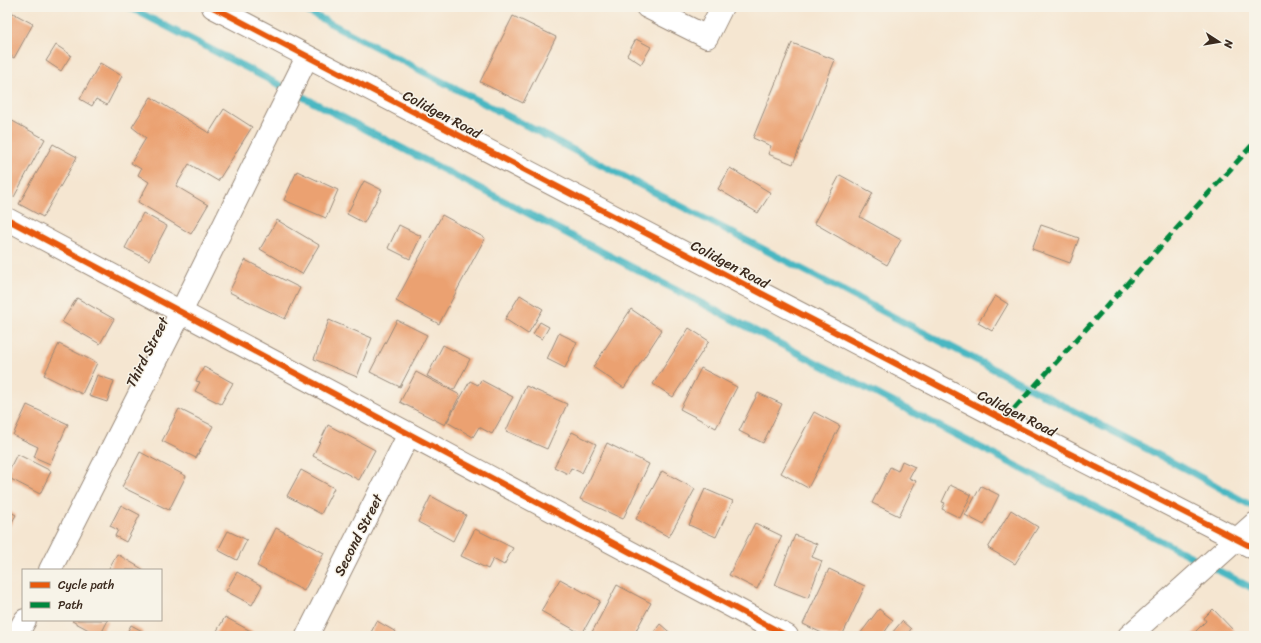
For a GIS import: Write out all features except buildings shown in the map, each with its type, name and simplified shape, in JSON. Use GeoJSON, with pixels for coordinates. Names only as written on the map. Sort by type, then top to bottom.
{"type":"FeatureCollection","features":[{"type":"Feature","properties":{"kind":"street","name":"Colidgen Road"},"geometry":{"type":"LineString","coordinates":[[213,7],[997,417],[1246,544]]}},
{"type":"Feature","properties":{"kind":"street"},"geometry":{"type":"LineString","coordinates":[[647,7],[707,37],[722,7]]}},
{"type":"Feature","properties":{"kind":"street","name":"Third Street"},"geometry":{"type":"LineString","coordinates":[[51,569],[181,312],[307,57]]}},
{"type":"Feature","properties":{"kind":"street"},"geometry":{"type":"LineString","coordinates":[[7,220],[409,434],[775,633]]}},
{"type":"Feature","properties":{"kind":"street","name":"Second Street"},"geometry":{"type":"LineString","coordinates":[[307,636],[409,434]]}},
{"type":"Feature","properties":{"kind":"street"},"geometry":{"type":"LineString","coordinates":[[1129,636],[1246,544],[1254,524]]}},
{"type":"Feature","properties":{"kind":"street"},"geometry":{"type":"LineString","coordinates":[[16,636],[24,621]]}},
{"type":"Feature","properties":{"kind":"waterway"},"geometry":{"type":"LineString","coordinates":[[129,7],[1254,589]]}},
{"type":"Feature","properties":{"kind":"waterway"},"geometry":{"type":"LineString","coordinates":[[299,7],[1191,472],[1254,507]]}},
{"type":"Feature","properties":{"kind":"marked path"},"geometry":{"type":"LineString","coordinates":[[1004,420],[1254,143]]}},
{"type":"Feature","properties":{"kind":"cycle path"},"geometry":{"type":"LineString","coordinates":[[213,7],[1004,420],[1254,548]]}},
{"type":"Feature","properties":{"kind":"cycle path"},"geometry":{"type":"LineString","coordinates":[[7,219],[787,636]]}}]}
